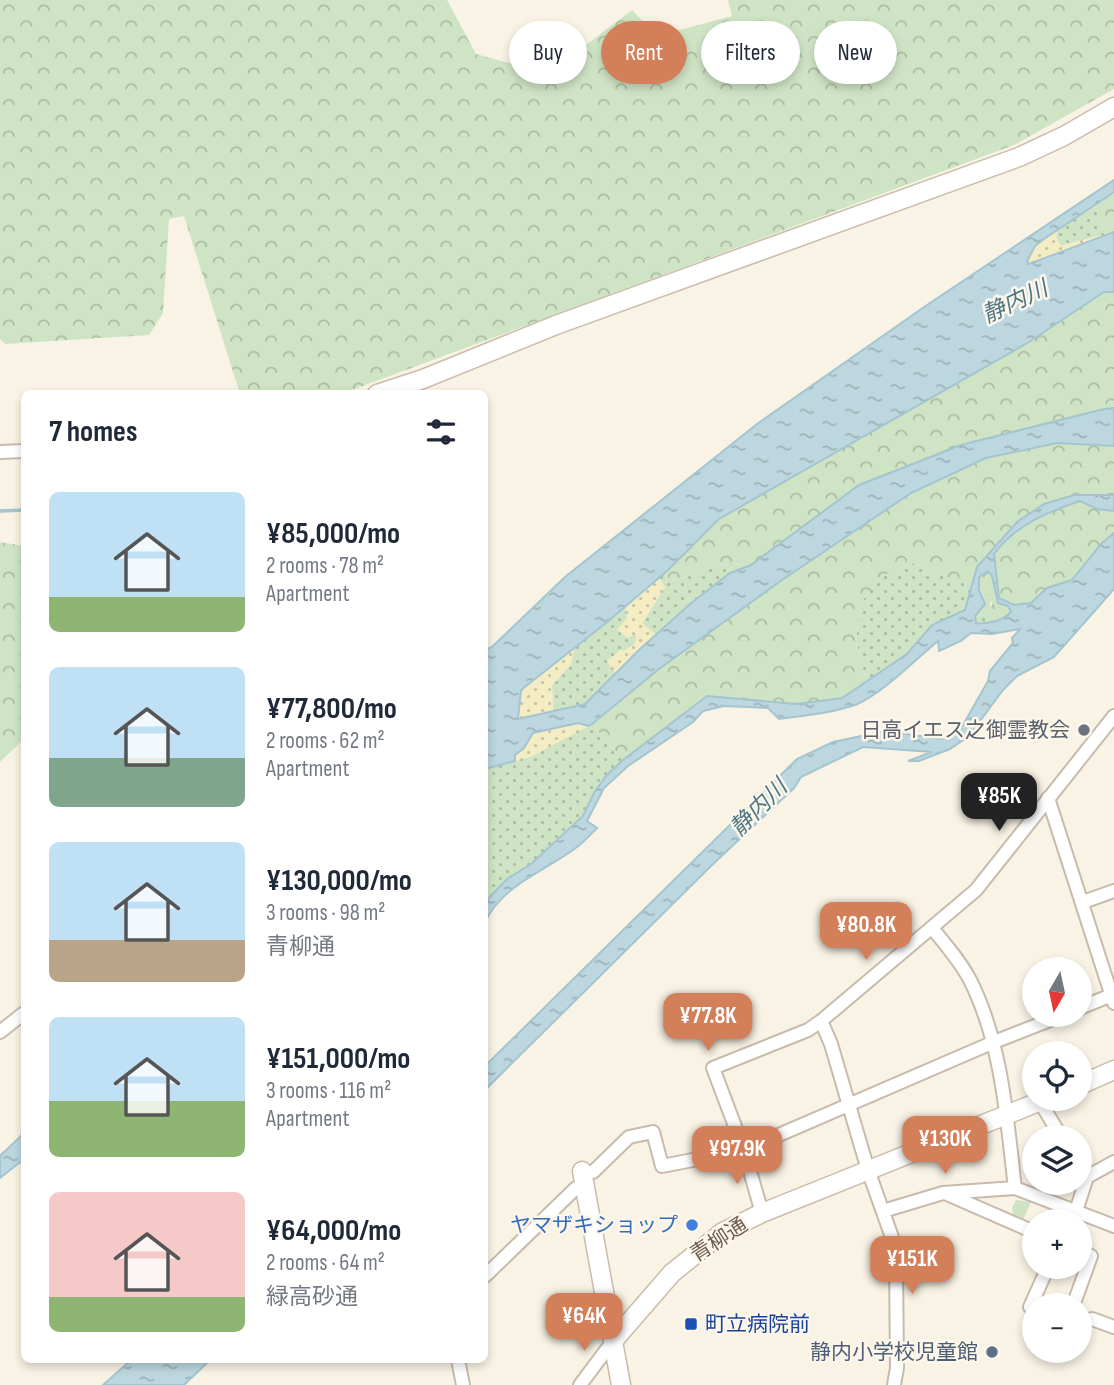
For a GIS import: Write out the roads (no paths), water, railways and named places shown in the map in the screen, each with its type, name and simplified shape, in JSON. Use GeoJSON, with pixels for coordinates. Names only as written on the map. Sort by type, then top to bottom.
{"type":"FeatureCollection","features":[{"type":"Feature","properties":{"kind":"street"},"geometry":{"type":"LineString","coordinates":[[389,390],[423,379],[556,324],[1018,157],[1064,136],[1114,107]]}},
{"type":"Feature","properties":{"kind":"street"},"geometry":{"type":"LineString","coordinates":[[0,452],[21,451]]}},
{"type":"Feature","properties":{"kind":"street"},"geometry":{"type":"LineString","coordinates":[[762,1213],[744,1150],[713,1069],[808,1030],[976,890],[1114,716]]}},
{"type":"Feature","properties":{"kind":"street"},"geometry":{"type":"LineString","coordinates":[[1048,797],[1113,998],[1092,1004]]}},
{"type":"Feature","properties":{"kind":"street"},"geometry":{"type":"LineString","coordinates":[[1083,902],[1114,891]]}},
{"type":"Feature","properties":{"kind":"street"},"geometry":{"type":"LineString","coordinates":[[932,928],[959,962],[970,982],[994,1042],[1015,1188]]}},
{"type":"Feature","properties":{"kind":"street"},"geometry":{"type":"LineString","coordinates":[[0,1032],[21,1015]]}},
{"type":"Feature","properties":{"kind":"street"},"geometry":{"type":"LineString","coordinates":[[821,1021],[831,1044],[868,1170],[893,1240],[896,1261],[894,1319],[897,1368],[894,1385]]}},
{"type":"Feature","properties":{"kind":"street"},"geometry":{"type":"LineString","coordinates":[[488,1273],[583,1177],[629,1137],[653,1132],[662,1166],[744,1150],[1032,1027]]}},
{"type":"Feature","properties":{"kind":"street"},"geometry":{"type":"LineString","coordinates":[[1092,1080],[1114,1070]]}},
{"type":"Feature","properties":{"kind":"street","name":"青柳通"},"geometry":{"type":"LineString","coordinates":[[613,1341],[672,1273],[723,1232],[762,1213],[1022,1109]]}},
{"type":"Feature","properties":{"kind":"street"},"geometry":{"type":"LineString","coordinates":[[1092,1168],[1114,1162]]}},
{"type":"Feature","properties":{"kind":"street"},"geometry":{"type":"LineString","coordinates":[[583,1177],[621,1385]]}},
{"type":"Feature","properties":{"kind":"street"},"geometry":{"type":"LineString","coordinates":[[883,1211],[943,1193],[1015,1188],[1061,1209]]}},
{"type":"Feature","properties":{"kind":"street"},"geometry":{"type":"LineString","coordinates":[[943,1193],[1022,1228]]}},
{"type":"Feature","properties":{"kind":"street"},"geometry":{"type":"LineString","coordinates":[[1092,1220],[1114,1226]]}},
{"type":"Feature","properties":{"kind":"street"},"geometry":{"type":"LineString","coordinates":[[1092,1319],[1114,1327]]}},
{"type":"Feature","properties":{"kind":"street"},"geometry":{"type":"LineString","coordinates":[[580,1385],[613,1341]]}},
{"type":"Feature","properties":{"kind":"street"},"geometry":{"type":"LineString","coordinates":[[459,1363],[463,1385]]}},
{"type":"Feature","properties":{"kind":"water","name":"静内川"},"geometry":{"type":"Polygon","coordinates":[[[1114,180],[1114,192],[1035,246],[1027,261],[1029,264],[1114,232],[1114,292],[1104,292],[1029,342],[719,519],[667,571],[521,690],[518,719],[585,704],[690,604],[730,573],[751,565],[859,485],[961,445],[1104,409],[1114,408],[1114,446],[1057,443],[986,458],[911,493],[782,580],[659,669],[589,726],[578,723],[533,733],[524,748],[515,755],[515,761],[488,768],[488,649],[565,577],[757,424],[927,305],[1114,180]]]}},
{"type":"Feature","properties":{"kind":"water","name":"静内川"},"geometry":{"type":"Polygon","coordinates":[[[1074,495],[1114,495],[1114,511],[1097,509],[1080,501],[1068,505],[1021,528],[994,554],[999,598],[1014,605],[1031,603],[1047,588],[1072,580],[1101,544],[1114,533],[1114,589],[1054,657],[1017,676],[1003,690],[969,736],[950,749],[919,761],[908,761],[932,752],[863,747],[801,777],[794,788],[711,866],[488,1087],[488,1063],[797,759],[833,742],[885,731],[941,739],[963,725],[988,681],[990,671],[1013,643],[1012,638],[1020,629],[992,634],[971,633],[939,651],[938,641],[876,693],[846,708],[779,719],[768,708],[724,706],[703,711],[693,722],[628,766],[604,788],[587,821],[597,828],[577,847],[514,888],[488,917],[488,899],[507,879],[531,864],[583,816],[606,776],[623,760],[707,696],[796,704],[842,698],[907,654],[932,625],[965,610],[977,567],[1017,522],[1044,504],[1074,495]],[[988,571],[979,577],[979,590],[985,604],[975,616],[976,623],[995,621],[1011,612],[1008,606],[998,603],[992,576],[988,571]]]}},
{"type":"Feature","properties":{"kind":"water"},"geometry":{"type":"Polygon","coordinates":[[[21,1136],[21,1161],[0,1178],[0,1156],[21,1136]]]}},
{"type":"Feature","properties":{"kind":"water"},"geometry":{"type":"Polygon","coordinates":[[[128,1363],[207,1363],[184,1385],[103,1385],[128,1363]]]}},
{"type":"Feature","properties":{"kind":"waterway"},"geometry":{"type":"LineString","coordinates":[[0,511],[21,510]]}},
{"type":"Feature","properties":{"kind":"place","name":"日高イエス之御霊教会"},"geometry":{"type":"Point","coordinates":[1084,730]}},
{"type":"Feature","properties":{"kind":"place","name":"ヤマザキショップ"},"geometry":{"type":"Point","coordinates":[692,1225]}},
{"type":"Feature","properties":{"kind":"place","name":"町立病院前"},"geometry":{"type":"Point","coordinates":[691,1324]}},
{"type":"Feature","properties":{"kind":"place","name":"静内小学校児童館"},"geometry":{"type":"Point","coordinates":[992,1352]}}]}
